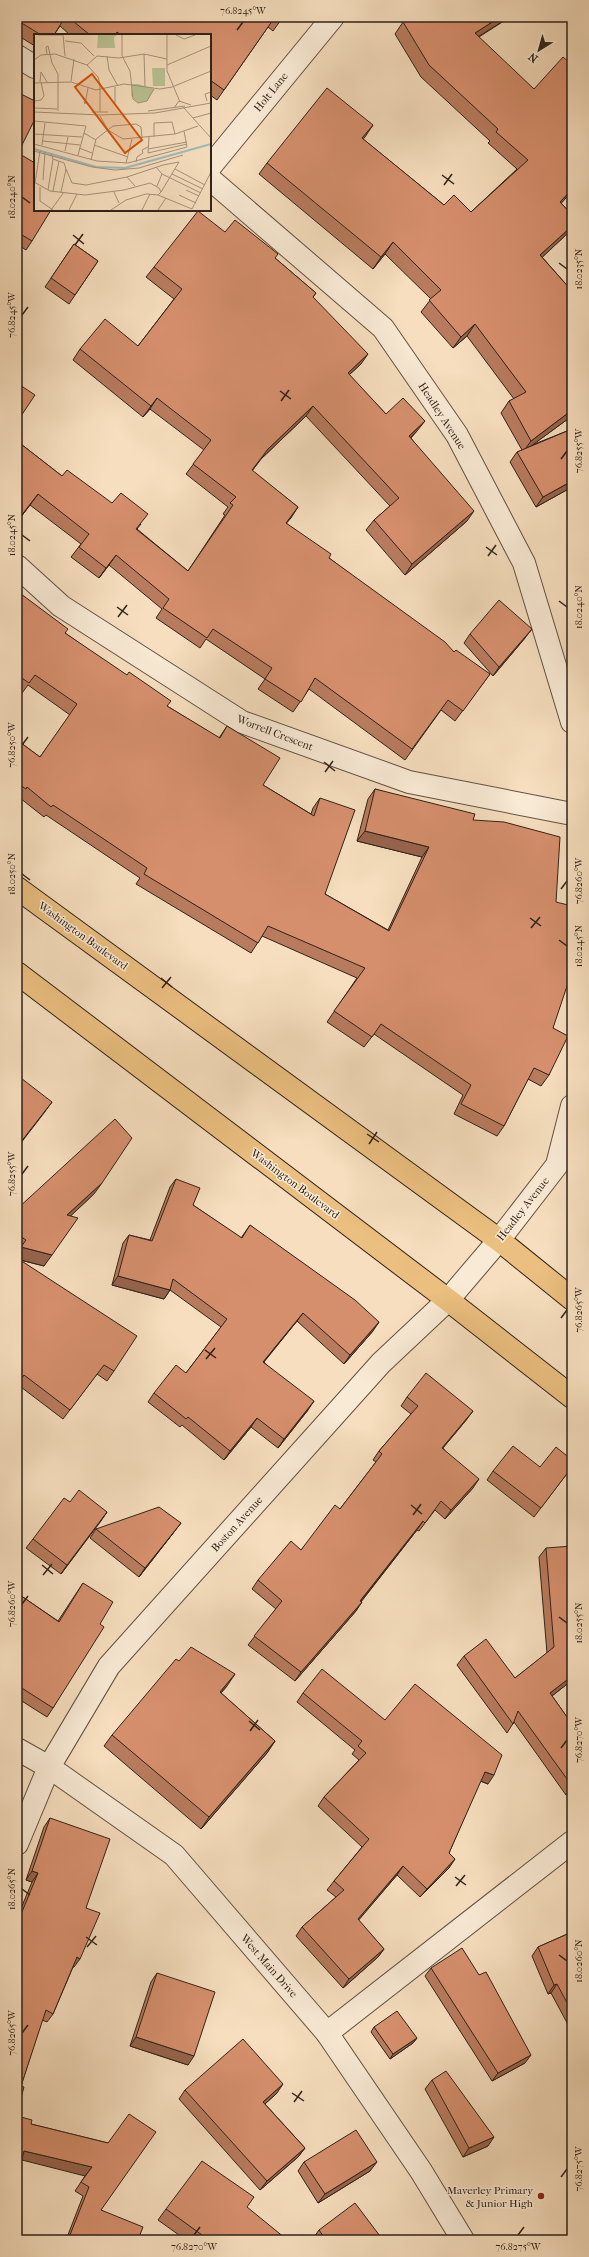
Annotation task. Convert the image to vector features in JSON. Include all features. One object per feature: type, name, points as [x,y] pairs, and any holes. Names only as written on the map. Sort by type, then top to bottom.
[{"type":"highway","name":"Washington Boulevard","points":[[17,888],[499,1240],[572,1299]]},
{"type":"highway","name":"Washington Boulevard","points":[[17,973],[448,1300],[572,1397]]},
{"type":"street","name":"Holt Lane","points":[[211,166],[333,17]]},
{"type":"street","points":[[17,56],[34,66]]},
{"type":"street","name":"Headley Avenue","points":[[211,180],[383,328],[457,435],[524,563],[572,722]]},
{"type":"street","name":"Worrell Crescent","points":[[17,566],[61,606],[242,722],[409,782],[572,814]]},
{"type":"street","name":"Headley Avenue","points":[[448,1300],[499,1240],[558,1165],[572,1106]]},
{"type":"street","name":"Boston Avenue","points":[[17,1844],[49,1767],[109,1666],[381,1363],[448,1300]]},
{"type":"street","name":"West Main Drive","points":[[17,1749],[49,1767],[174,1855],[327,2033],[421,2171],[463,2240]]},
{"type":"street","points":[[327,2033],[572,1842]]},
{"type":"building","points":[[17,17],[65,17],[55,34],[39,34],[17,20]]},
{"type":"building","points":[[68,17],[275,17],[224,90],[211,81],[211,34],[120,34],[117,32],[116,34],[89,34]]},
{"type":"building","points":[[275,17],[283,17],[280,20]]},
{"type":"building","points":[[411,17],[500,17],[475,33],[534,89],[563,57],[572,65],[572,189],[560,202],[572,215],[572,226],[540,255],[572,291],[572,410],[531,441],[509,401],[526,392],[475,324],[461,337],[429,300],[441,290],[393,242],[381,257],[267,163],[327,88],[373,125],[362,138],[444,205],[454,195],[471,212],[528,160],[496,132],[498,129],[429,65],[403,22]]},
{"type":"building","points":[[17,92],[34,100],[34,121],[18,153],[34,162],[34,211],[50,211],[32,241],[17,232]]},
{"type":"building","points":[[198,211],[225,232],[235,220],[278,254],[275,258],[316,293],[313,297],[368,354],[348,373],[386,414],[403,398],[425,421],[409,436],[474,511],[412,564],[374,520],[399,498],[313,406],[268,449],[252,470],[298,507],[286,523],[331,554],[329,558],[445,642],[454,652],[456,650],[490,674],[463,711],[448,700],[412,749],[315,678],[301,702],[265,679],[272,668],[213,629],[207,638],[163,608],[169,599],[116,555],[106,568],[79,547],[89,534],[38,494],[21,516],[17,513],[17,441],[62,476],[67,470],[112,503],[121,493],[148,514],[136,529],[188,571],[233,505],[230,503],[236,497],[193,464],[211,440],[157,398],[151,406],[80,349],[105,319],[138,346],[182,289],[154,267]]},
{"type":"building","points":[[74,244],[98,261],[75,295],[51,278]]},
{"type":"building","points":[[17,383],[35,395],[17,422]]},
{"type":"building","points":[[572,429],[572,481],[543,497],[517,452]]},
{"type":"building","points":[[17,591],[68,629],[65,633],[127,675],[129,672],[171,701],[167,706],[220,738],[227,726],[280,758],[263,785],[314,816],[320,798],[355,810],[325,894],[389,931],[429,847],[365,831],[375,789],[475,814],[473,820],[504,822],[560,837],[556,902],[572,906],[572,971],[553,1028],[568,1036],[549,1075],[534,1068],[504,1126],[461,1104],[471,1085],[381,1024],[372,1037],[334,1011],[365,968],[268,926],[258,943],[144,874],[147,868],[53,805],[51,807],[27,787],[26,789],[17,783],[17,740],[40,757],[77,704],[35,675],[29,683],[19,676],[17,680]]},
{"type":"building","points":[[499,600],[532,629],[499,667],[470,634]]},
{"type":"building","points":[[17,1075],[52,1102],[17,1147]]},
{"type":"building","points":[[115,1119],[132,1138],[102,1183],[67,1215],[78,1218],[52,1255],[21,1247],[26,1240],[17,1234],[17,1209]]},
{"type":"building","points":[[176,1179],[200,1188],[193,1205],[242,1238],[250,1225],[355,1300],[379,1322],[350,1355],[303,1313],[263,1362],[314,1401],[284,1439],[257,1418],[230,1451],[188,1417],[186,1419],[154,1393],[176,1365],[186,1373],[227,1319],[173,1279],[170,1290],[118,1276],[129,1235],[152,1241]]},
{"type":"building","points":[[17,1258],[137,1336],[114,1371],[104,1365],[70,1410],[24,1375],[17,1385]]},
{"type":"building","points":[[426,1373],[473,1411],[442,1448],[479,1479],[451,1510],[441,1501],[425,1523],[423,1521],[360,1601],[362,1602],[301,1672],[254,1636],[282,1601],[258,1580],[291,1541],[301,1550],[335,1505],[340,1509],[382,1454],[379,1451],[418,1406],[407,1397]]},
{"type":"building","points":[[513,1446],[540,1467],[556,1447],[572,1460],[572,1467],[541,1508],[493,1471]]},
{"type":"building","points":[[79,1490],[107,1512],[67,1565],[33,1539],[64,1498],[70,1502]]},
{"type":"building","points":[[159,1507],[181,1523],[145,1568],[96,1529]]},
{"type":"building","points":[[572,1546],[572,1676],[550,1693],[572,1724],[572,1786],[518,1711],[513,1724],[464,1656],[486,1639],[515,1678],[554,1647],[546,1548]]},
{"type":"building","points":[[83,1583],[113,1602],[100,1624],[104,1627],[53,1708],[17,1685],[17,1593],[59,1622]]},
{"type":"building","points":[[191,1647],[235,1674],[220,1692],[275,1741],[209,1817],[112,1735],[176,1659],[179,1661]]},
{"type":"building","points":[[322,1669],[385,1720],[415,1684],[502,1755],[494,1775],[485,1772],[449,1853],[455,1859],[427,1889],[403,1866],[358,1919],[384,1949],[349,1979],[302,1927],[344,1890],[334,1881],[369,1839],[324,1797],[366,1753],[358,1746],[362,1741],[303,1693]]},
{"type":"building","points":[[50,1818],[110,1839],[86,1908],[100,1913],[80,1959],[77,1957],[53,2014],[46,2010],[21,2086],[24,2087],[17,2112],[17,1924],[38,1873],[32,1871]]},
{"type":"building","points":[[572,1932],[572,2012],[557,1984],[554,1985],[538,1947]]},
{"type":"building","points":[[462,1948],[479,1975],[486,1972],[531,2055],[498,2073],[431,1968]]},
{"type":"building","points":[[157,1973],[215,1992],[194,2056],[136,2037]]},
{"type":"building","points":[[397,2011],[417,2038],[393,2054],[374,2027]]},
{"type":"building","points":[[243,2039],[283,2084],[263,2102],[305,2148],[267,2181],[185,2090]]},
{"type":"building","points":[[446,2071],[494,2137],[469,2148],[432,2080]]},
{"type":"building","points":[[129,2114],[156,2132],[101,2210],[143,2227],[138,2240],[68,2240],[89,2187],[81,2182],[92,2167],[24,2151],[19,2172],[17,2171],[17,2116],[32,2120],[31,2124],[108,2143]]},
{"type":"building","points":[[356,2130],[377,2162],[325,2194],[304,2162]]},
{"type":"building","points":[[202,2161],[254,2197],[247,2207],[285,2238],[284,2240],[209,2240],[166,2209]]},
{"type":"building","points":[[355,2203],[383,2240],[326,2240],[319,2230]]},
{"type":"place","name":"Maverley Primary & Junior High","points":[[541,2196]]}]
